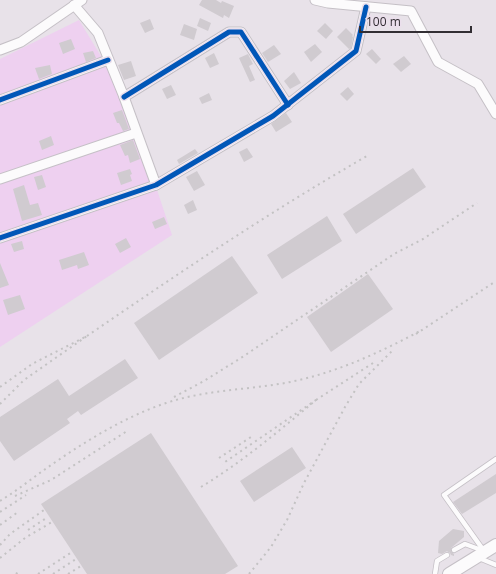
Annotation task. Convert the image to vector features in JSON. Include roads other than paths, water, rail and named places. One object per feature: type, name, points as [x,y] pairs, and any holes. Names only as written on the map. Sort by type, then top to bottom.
[{"type":"main road","points":[[449,574],[496,546]]},
{"type":"street","points":[[315,0],[328,3],[411,11],[438,62],[478,84],[496,114]]},
{"type":"street","points":[[0,50],[21,42],[78,3],[98,33],[124,97],[156,185]]},
{"type":"street","points":[[0,238],[156,185],[273,116],[356,51],[366,7]]},
{"type":"street","points":[[124,97],[229,32],[241,32],[288,105]]},
{"type":"street","points":[[0,100],[108,60]]},
{"type":"street","points":[[0,179],[136,133]]},
{"type":"lane","points":[[482,554],[444,495],[496,459]]},
{"type":"lane","points":[[454,550],[465,544],[482,554],[496,565]]},
{"type":"lane","points":[[435,574],[436,561],[447,555]]},
{"type":"railway","points":[[87,336],[260,221],[367,156]]},
{"type":"railway","points":[[174,397],[204,381],[244,356],[394,254],[423,239],[477,203]]},
{"type":"railway","points":[[416,334],[496,281]]},
{"type":"railway","points":[[0,501],[52,464],[99,434],[149,409],[195,395],[285,383],[303,379],[337,369],[388,348],[420,331]]},
{"type":"railway","points":[[0,387],[32,364],[87,336],[24,380],[0,404]]},
{"type":"railway","points":[[249,574],[271,547],[287,520],[304,483],[359,384],[393,350]]},
{"type":"railway","points":[[316,400],[373,363]]},
{"type":"railway","points":[[201,487],[246,457],[316,400],[222,464]]},
{"type":"railway","points":[[15,496],[51,480],[127,431]]},
{"type":"railway","points":[[219,458],[251,437]]},
{"type":"railway","points":[[0,512],[26,495]]},
{"type":"railway","points":[[0,545],[10,534],[44,510]]},
{"type":"railway","points":[[0,525],[18,512]]},
{"type":"railway","points":[[28,530],[48,517]]},
{"type":"railway","points":[[0,558],[25,538],[52,522]]},
{"type":"railway","points":[[38,574],[72,552]]},
{"type":"railway","points":[[53,574],[76,559]]},
{"type":"railway","points":[[68,574],[81,566]]},
{"type":"railway","points":[[16,574],[19,571]]}]
